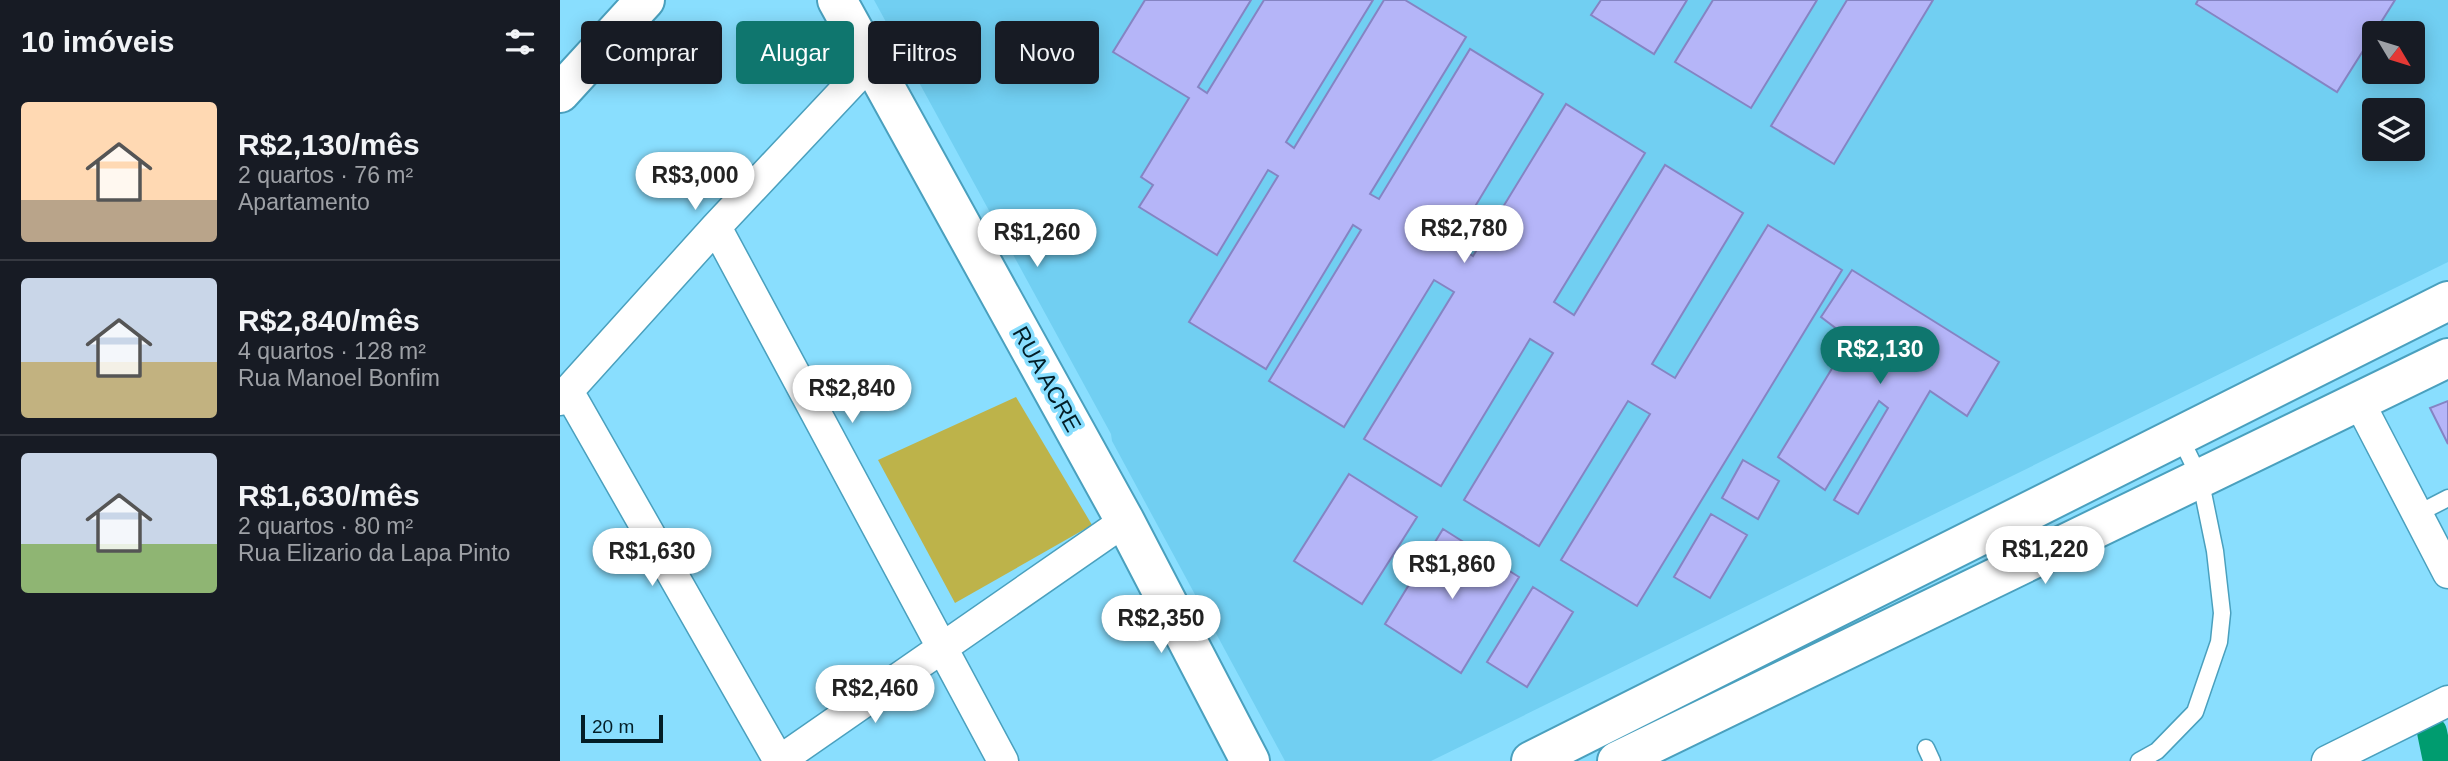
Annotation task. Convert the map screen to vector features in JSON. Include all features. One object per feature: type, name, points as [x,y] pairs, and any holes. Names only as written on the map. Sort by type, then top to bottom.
[{"type":"main road","points":[[560,93],[645,0]]},
{"type":"main road","name":"RUA ACRE","points":[[837,0],[868,54]]},
{"type":"main road","name":"RUA ACRE","points":[[885,84],[1125,521],[1250,761]]},
{"type":"main road","points":[[1531,761],[2448,302]]},
{"type":"main road","points":[[1617,761],[2448,358]]},
{"type":"street","points":[[868,65],[716,227],[564,395],[779,761],[1125,521]]},
{"type":"street","points":[[716,227],[1003,761]]},
{"type":"street","points":[[2358,402],[2448,573]]},
{"type":"street","points":[[2327,761],[2448,701]]},
{"type":"lane","points":[[2139,761],[2157,751],[2195,712],[2219,642],[2222,613],[2215,551],[2200,478],[2180,437]]},
{"type":"lane","points":[[2417,514],[2448,498]]},
{"type":"shaded area","points":[[874,0],[2448,0],[2448,262],[1431,761],[1285,761],[1112,441],[1111,434],[920,84],[981,84],[981,21],[885,21]]},
{"type":"shaded area","points":[[1016,397],[1092,525],[955,603],[878,460]]},
{"type":"building","points":[[1145,0],[1251,0],[1198,87],[1207,93],[1264,0],[1373,0],[1286,142],[1294,148],[1384,0],[1405,0],[1466,37],[1370,194],[1379,199],[1470,49],[1543,94],[1453,243],[1473,256],[1566,104],[1645,153],[1554,302],[1574,315],[1665,165],[1743,213],[1652,364],[1675,378],[1768,225],[1842,270],[1637,606],[1561,560],[1650,414],[1628,401],[1539,546],[1464,500],[1553,353],[1530,339],[1441,486],[1364,439],[1454,292],[1434,280],[1344,427],[1269,381],[1361,230],[1353,225],[1266,369],[1189,322],[1278,176],[1268,170],[1217,255],[1139,207],[1153,185],[1141,177],[1189,98],[1113,52]]},
{"type":"building","points":[[1601,0],[1687,0],[1654,54],[1591,15]]},
{"type":"building","points":[[1713,0],[1817,0],[1751,108],[1675,62]]},
{"type":"building","points":[[1847,0],[1933,0],[1834,164],[1771,126]]},
{"type":"building","points":[[2198,0],[2395,0],[2382,21],[2362,21],[2362,52],[2337,92],[2196,4]]},
{"type":"building","points":[[1852,270],[1999,362],[1967,416],[1930,391],[1858,514],[1834,500],[1888,408],[1879,401],[1825,490],[1778,457],[1850,339],[1821,317]]},
{"type":"building","points":[[2448,401],[2448,444],[2430,408]]},
{"type":"building","points":[[1743,460],[1779,481],[1758,519],[1722,498]]},
{"type":"building","points":[[1349,474],[1417,517],[1362,604],[1294,561]]},
{"type":"building","points":[[1711,514],[1747,535],[1710,598],[1674,577]]},
{"type":"building","points":[[1443,529],[1519,577],[1461,673],[1385,624]]},
{"type":"building","points":[[1533,587],[1573,612],[1527,687],[1487,662]]},
{"type":"waterway","points":[[2432,732],[2438,761]]}]
